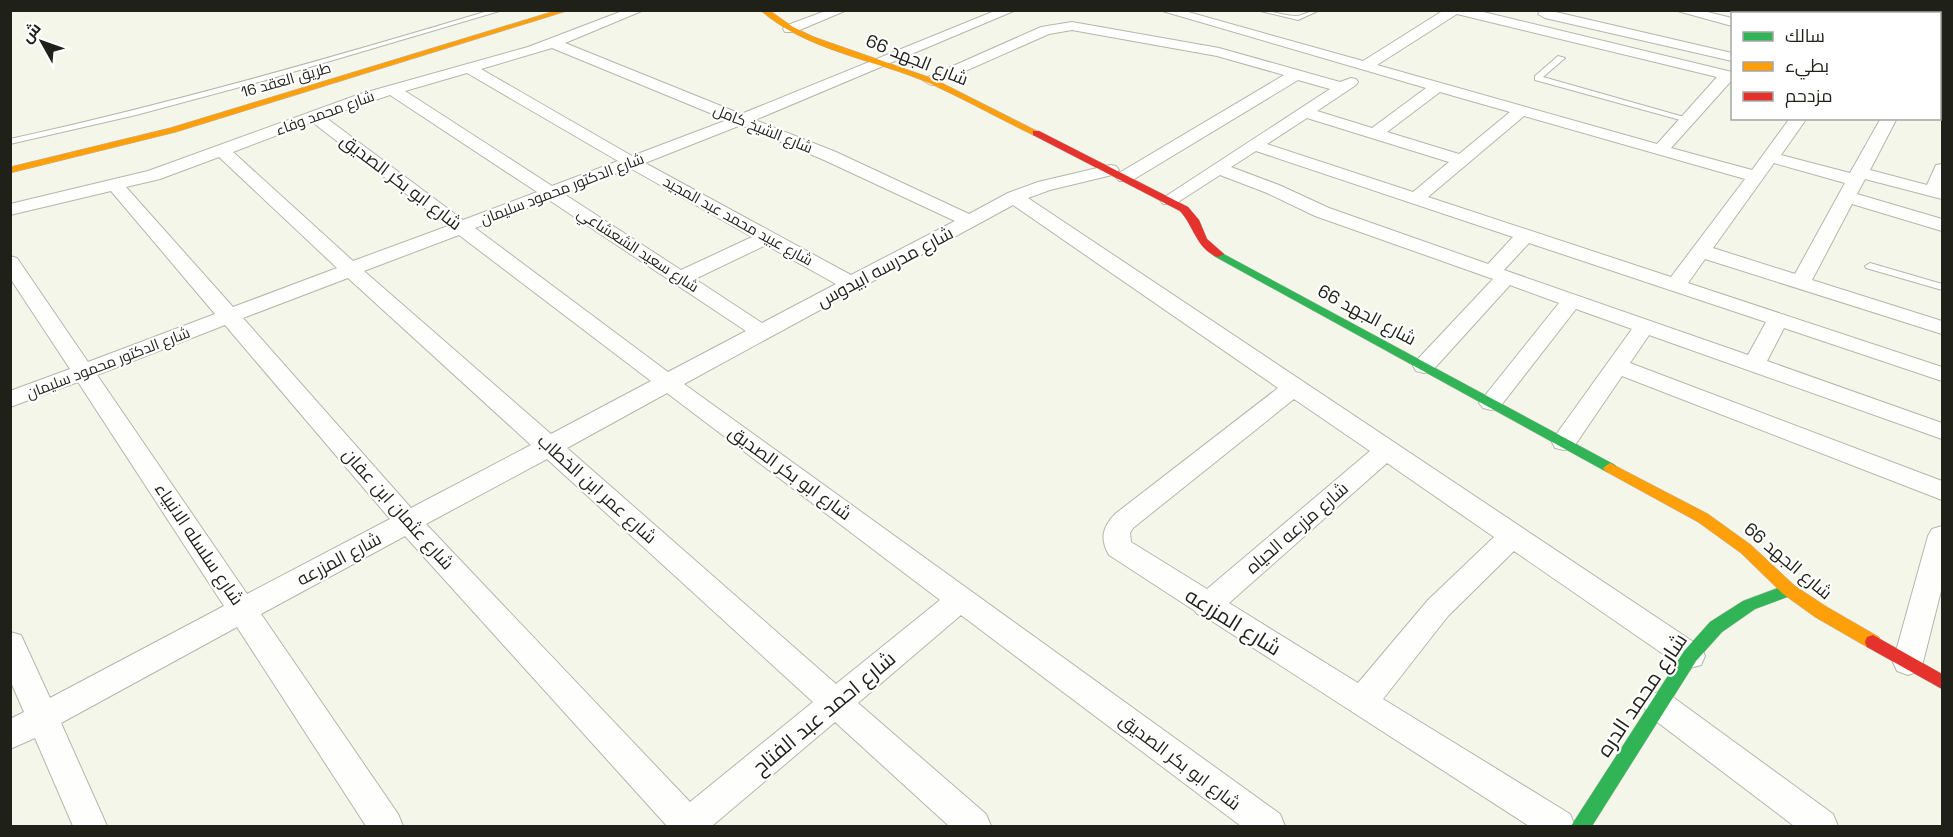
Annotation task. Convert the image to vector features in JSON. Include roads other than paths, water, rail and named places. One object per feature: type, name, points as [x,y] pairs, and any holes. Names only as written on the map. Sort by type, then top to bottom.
[{"type":"street","name":"طريق العقد 16","points":[[10,160],[244,99],[539,10]]},
{"type":"street","name":"طريق العقد 16","points":[[10,170],[173,130],[567,10]]},
{"type":"street","name":"شارع محمد وفاء","points":[[10,210],[172,169],[392,89],[553,43],[638,10]]},
{"type":"street","name":"شارع الجهد 66","points":[[763,10],[790,29],[931,81],[1169,200],[1184,209],[1194,220],[1202,240],[1221,256],[1703,518],[1726,532],[1789,590],[1821,612],[1942,682]]},
{"type":"street","points":[[790,29],[841,10]]},
{"type":"street","name":"شارع الدكتور محمود سليمان","points":[[10,400],[741,120],[1010,10]]},
{"type":"street","points":[[1169,200],[1343,88],[1368,68],[1456,10],[1730,75]]},
{"type":"street","points":[[1528,10],[1731,57]]},
{"type":"street","points":[[1561,10],[1731,49]]},
{"type":"street","points":[[1680,10],[1700,12],[1731,22]]},
{"type":"street","points":[[1071,11],[1072,26]]},
{"type":"street","points":[[1171,11],[1756,177]]},
{"type":"street","points":[[1152,39],[1194,19]]},
{"type":"street","points":[[931,81],[1046,30],[1072,26],[1219,52],[1343,88]]},
{"type":"street","name":"شارع الشيخ كامل","points":[[553,43],[830,156],[970,221]]},
{"type":"street","name":"شارع عبيد محمد عبد المجيد","points":[[469,68],[631,162],[852,284]]},
{"type":"street","name":"شارع مدرسه ابيدوس","points":[[668,383],[1014,198],[1065,180],[1117,173],[1297,74]]},
{"type":"street","points":[[1660,150],[1730,75]]},
{"type":"street","points":[[1374,134],[1437,87]]},
{"type":"street","name":"شارع سعيد الشعشاعي","points":[[392,89],[762,332]]},
{"type":"street","points":[[1416,198],[1521,111]]},
{"type":"street","points":[[1305,112],[1461,160]]},
{"type":"street","name":"شارع ابو بكر الصديق","points":[[314,116],[668,383],[1268,826]]},
{"type":"street","points":[[1676,285],[1798,120]]},
{"type":"street","points":[[1800,283],[1887,120]]},
{"type":"street","points":[[1255,145],[1942,374]]},
{"type":"street","name":"شارع عمر ابن الخطاب","points":[[222,151],[351,270],[974,826]]},
{"type":"street","points":[[1770,157],[1938,193],[1942,170]]},
{"type":"street","points":[[1218,168],[1273,189],[1322,212],[1942,431]]},
{"type":"street","name":"شارع عثمان ابن عفان","points":[[115,185],[408,522],[688,826]]},
{"type":"street","points":[[1846,197],[1942,225]]},
{"type":"street","points":[[1014,198],[1690,656]]},
{"type":"street","points":[[1424,366],[1498,275],[1526,235]]},
{"type":"street","points":[[681,278],[767,237]]},
{"type":"street","points":[[1701,251],[1942,327]]},
{"type":"street","name":"شارع سلسله الانبياء","points":[[10,262],[386,826]]},
{"type":"street","points":[[1491,403],[1572,301]]},
{"type":"street","points":[[1754,365],[1778,319]]},
{"type":"street","points":[[1564,442],[1645,326]]},
{"type":"street","points":[[1617,366],[1942,491]]},
{"type":"street","name":"شارع المزرعه","points":[[10,735],[668,383]]},
{"type":"street","name":"شارع المزرعه","points":[[1294,387],[1117,529],[1115,538],[1119,548],[1207,606],[1558,826]]},
{"type":"street","name":"شارع مزرعه الحياه","points":[[1207,606],[1387,450]]},
{"type":"street","points":[[1360,702],[1438,608],[1513,535]]},
{"type":"street","points":[[1908,662],[1942,536]]},
{"type":"street","name":"شارع محمد الدره","points":[[1581,826],[1690,656],[1716,627],[1749,605],[1789,590]]},
{"type":"street","name":"شارع احمد عبد الفتاح","points":[[688,826],[961,599]]},
{"type":"street","points":[[10,644],[90,826]]},
{"type":"street","points":[[1659,705],[1821,826]]},
{"type":"lane","points":[[10,142],[116,118],[374,48],[500,10]]},
{"type":"lane","points":[[1259,10],[1298,18],[1317,10]]},
{"type":"lane","points":[[1561,58],[1538,78],[1687,119]]},
{"type":"lane","points":[[1870,266],[1942,287]]}]
